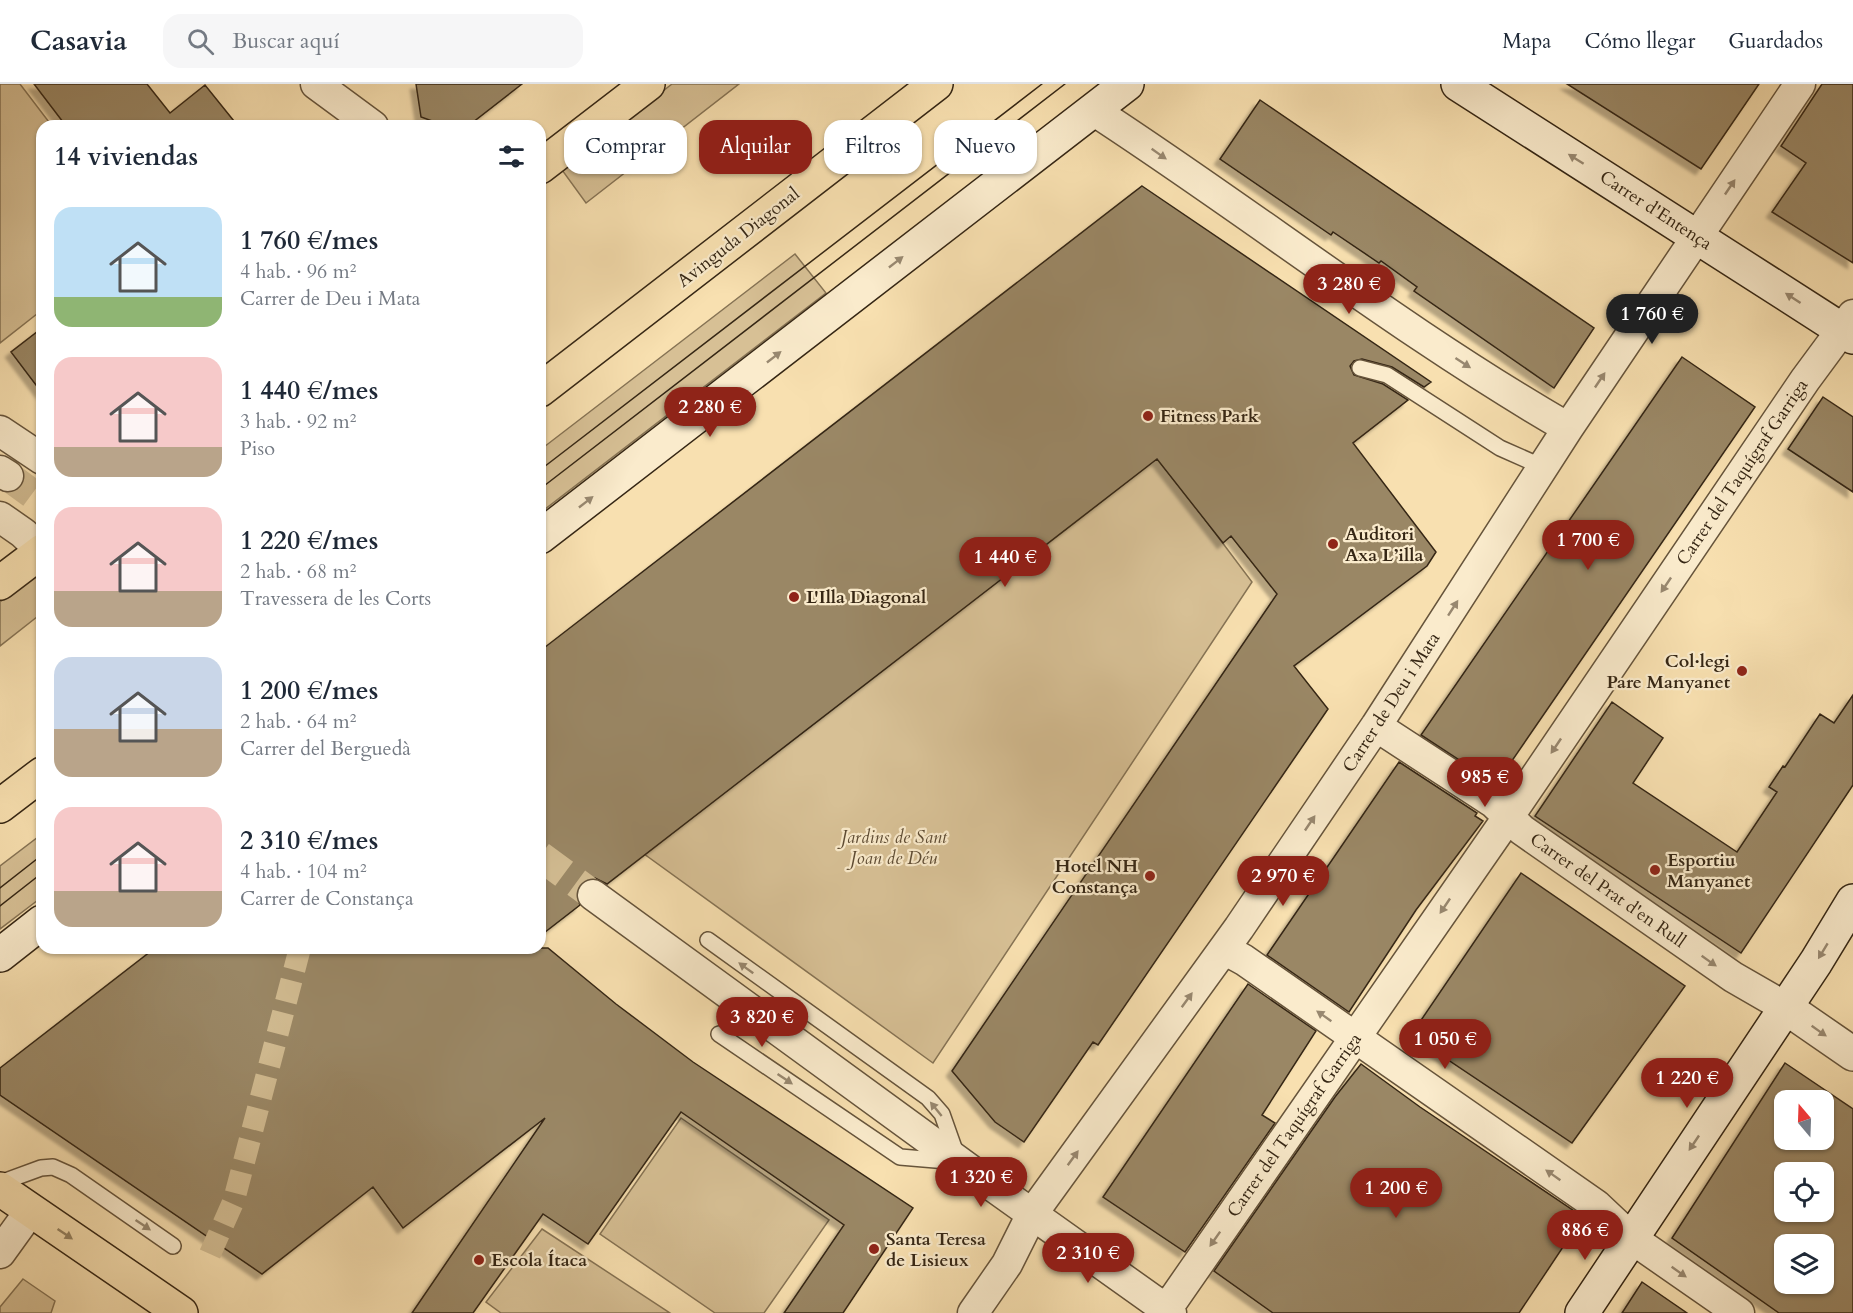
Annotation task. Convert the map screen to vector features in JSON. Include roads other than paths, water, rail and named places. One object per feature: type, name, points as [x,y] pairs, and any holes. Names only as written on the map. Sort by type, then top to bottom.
[{"type":"main road","points":[[546,162],[648,84]]},
{"type":"main road","name":"Avinguda Diagonal","points":[[546,385],[936,84]]},
{"type":"main road","points":[[546,532],[1127,84]]},
{"type":"main road","name":"Carrer d'Entença","points":[[1458,84],[1696,235],[1849,327]]},
{"type":"main road","points":[[0,583],[36,556]]},
{"type":"main road","points":[[0,806],[36,779]]},
{"type":"main road","points":[[1582,1313],[1816,962],[1853,901]]},
{"type":"main road","points":[[0,955],[36,927]]},
{"type":"main road","points":[[1785,1007],[1853,1054]]},
{"type":"main road","points":[[0,1189],[181,1313]]},
{"type":"street","points":[[316,84],[365,120]]},
{"type":"street","name":"Carrer de Deu i Mata","points":[[974,1313],[1007,1264],[1032,1214],[1224,949],[1377,726],[1568,428],[1800,84]]},
{"type":"street","points":[[1093,110],[1159,153],[1414,331],[1568,428]]},
{"type":"street","name":"Carrer del Taquígraf Garriga","points":[[1167,1312],[1509,816],[1805,380],[1849,327]]},
{"type":"street","points":[[0,431],[36,455]]},
{"type":"street","points":[[0,517],[23,532],[36,545]]},
{"type":"street","name":"Carrer del Prat d'en Rull","points":[[1377,726],[1494,803],[1522,830],[1733,977],[1785,1007]]},
{"type":"street","points":[[593,895],[1167,1312]]},
{"type":"street","points":[[1224,949],[1244,960],[1596,1205],[1631,1238],[1739,1313]]},
{"type":"street","points":[[0,1253],[31,1210]]},
{"type":"lane","points":[[1360,368],[1387,375],[1500,448],[1543,467]]},
{"type":"lane","points":[[708,940],[928,1098],[942,1114],[959,1162],[900,1157],[719,1034]]},
{"type":"lane","points":[[0,1183],[30,1170],[52,1167],[71,1175],[173,1246]]},
{"type":"tunnel","points":[[8,476],[36,497]]},
{"type":"tunnel","points":[[546,860],[593,895]]},
{"type":"tunnel","points":[[210,1254],[234,1200],[298,954]]},
{"type":"tram line","points":[[546,465],[1042,84]]},
{"type":"tram line","points":[[546,484],[1065,84]]},
{"type":"tram line","points":[[0,888],[36,860]]},
{"type":"tram line","points":[[0,906],[36,878]]},
{"type":"place","name":"Fitness Park","points":[[1148,416]]},
{"type":"place","name":"Auditori Axa L’illa","points":[[1333,544]]},
{"type":"place","name":"L'Illa Diagonal","points":[[794,597]]},
{"type":"place","name":"Col·legi Pare Manyanet","points":[[1742,671]]},
{"type":"place","name":"Esportiu Manyanet","points":[[1655,870]]},
{"type":"place","name":"Hotel NH Constança","points":[[1150,876]]},
{"type":"place","name":"Santa Teresa de Lisieux","points":[[874,1249]]},
{"type":"place","name":"Escola Ítaca","points":[[479,1260]]},
{"type":"park label","name":"Jardins de Sant Joan de Déu","points":[[894,847]]}]
